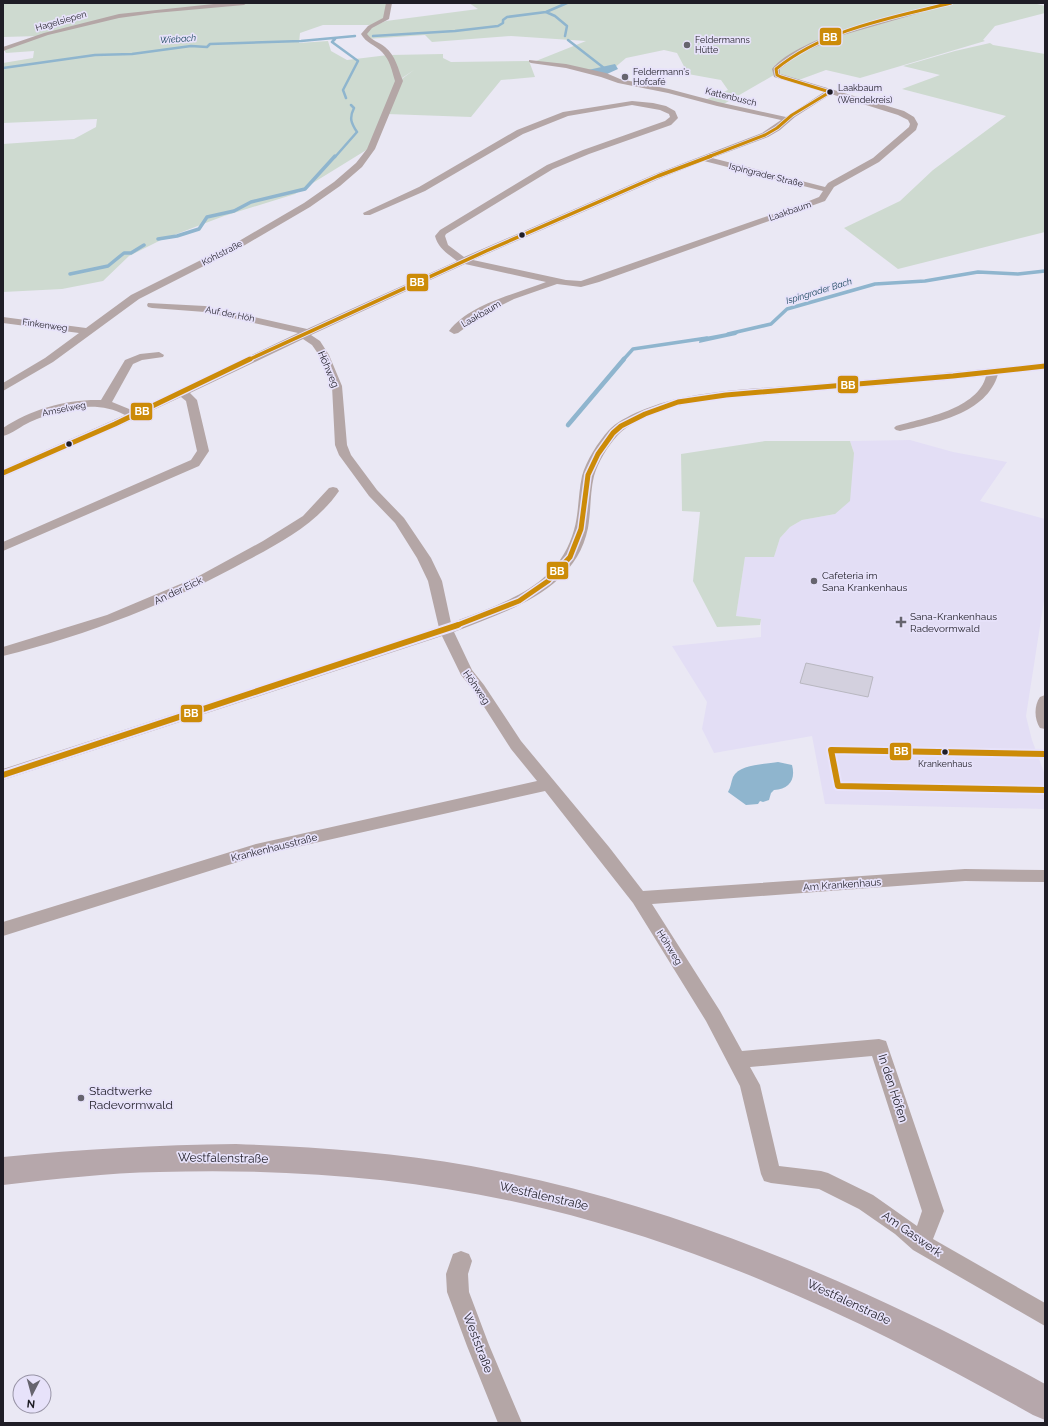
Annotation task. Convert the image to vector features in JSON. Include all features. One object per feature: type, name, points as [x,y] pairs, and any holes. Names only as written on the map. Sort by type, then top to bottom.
[{"type":"main road","name":"Westfalenstraße","points":[[3,1171],[88,1162],[165,1158],[224,1157],[309,1160],[384,1167],[474,1180],[568,1200],[679,1233],[745,1257],[816,1286],[932,1342],[1045,1403]]},
{"type":"street","name":"Hagelsiepen","points":[[3,49],[52,32],[119,16],[155,11],[244,3]]},
{"type":"street","name":"Kohlstraße","points":[[3,388],[49,360],[135,297],[242,243],[307,205],[337,184],[359,165],[371,148],[399,81],[389,54],[383,48],[370,42],[365,36],[366,30],[386,19],[389,3]]},
{"type":"street","points":[[830,92],[781,77],[777,75],[776,69],[788,58],[832,36],[951,3]]},
{"type":"street","name":"Kattenbusch","points":[[531,61],[566,66],[603,75],[618,81],[669,91],[717,104],[786,119]]},
{"type":"street","name":"Ispingrader Straße","points":[[3,473],[134,415],[305,333],[605,198],[765,135],[777,128],[786,119],[830,92]]},
{"type":"street","name":"Laakbaum","points":[[463,261],[554,281],[581,284],[596,280],[822,199],[826,194],[826,190],[839,180],[859,170],[888,151],[913,128],[914,124],[901,113],[830,92]]},
{"type":"street","points":[[367,213],[422,189],[520,132],[566,114],[632,103],[658,106],[672,113],[674,118],[668,123],[586,152],[550,167],[443,232],[440,236],[441,241],[463,261]]},
{"type":"street","name":"Ispingrader Straße","points":[[705,159],[826,190]]},
{"type":"street","name":"Laakbaum","points":[[454,331],[464,322],[488,307],[510,297],[541,288],[554,281]]},
{"type":"street","name":"Auf der Höh","points":[[152,305],[206,309],[305,333]]},
{"type":"street","name":"Finkenweg","points":[[3,320],[87,331]]},
{"type":"street","name":"Höhweg","points":[[305,333],[316,343],[324,355],[337,386],[341,445],[345,455],[373,493],[400,521],[424,558],[435,582],[446,630],[466,672],[479,688],[516,744],[640,898],[713,1016],[736,1060]]},
{"type":"street","points":[[105,404],[129,362],[140,357],[159,355]]},
{"type":"street","points":[[3,775],[446,630],[519,601],[534,592],[559,570],[570,556],[578,536],[588,475],[598,454],[613,433],[621,426],[646,414],[678,402],[726,395],[993,372],[1045,366]]},
{"type":"street","points":[[900,428],[948,415],[969,404],[989,385],[993,372]]},
{"type":"street","points":[[3,547],[195,463],[203,451],[191,400],[183,392]]},
{"type":"street","name":"Amselweg","points":[[3,433],[25,419],[65,407],[105,404],[121,408],[134,415]]},
{"type":"street","name":"An der Eick","points":[[3,652],[112,618],[202,580],[268,544],[307,520],[333,491]]},
{"type":"street","points":[[1045,700],[1043,717],[1045,724]]},
{"type":"street","name":"Krankenhausstraße","points":[[3,929],[256,850],[549,784]]},
{"type":"street","name":"Am Krankenhaus","points":[[640,898],[965,875],[1045,876]]},
{"type":"street","name":"In den Höfen","points":[[736,1060],[879,1047],[933,1211],[921,1243]]},
{"type":"street","name":"Am Gaswerk","points":[[736,1060],[750,1085],[771,1174],[821,1180],[866,1202],[903,1227],[921,1243],[1045,1315]]},
{"type":"street","name":"Weststraße","points":[[461,1261],[457,1274],[458,1292],[478,1346],[510,1423]]},
{"type":"shaded area","points":[[3,3],[387,3],[386,17],[372,25],[323,25],[300,33],[299,43],[328,41],[331,51],[347,60],[388,55],[398,81],[368,149],[295,194],[224,216],[161,240],[129,256],[103,281],[62,289],[3,292],[3,144],[74,139],[96,127],[97,119],[3,123],[3,63],[33,58],[34,51],[6,53],[4,50],[39,36],[3,37]]},
{"type":"shaded area","points":[[469,3],[949,3],[844,31],[792,54],[775,65],[773,72],[774,75],[722,105],[705,100],[728,90],[721,80],[688,74],[677,53],[664,50],[626,58],[606,75],[536,61],[586,41],[511,36],[432,42],[425,35],[367,39],[365,36],[371,27],[386,21],[478,9]]},
{"type":"shaded area","points":[[952,3],[1033,3],[1045,6],[1045,13],[995,26],[983,40],[985,41],[860,78],[826,70],[796,81],[778,73],[786,63],[810,46],[841,34]]},
{"type":"shaded area","points":[[990,43],[993,45],[1045,54],[1045,232],[898,269],[844,228],[900,201],[933,170],[1006,116],[902,89],[940,75],[903,66],[955,51]]},
{"type":"shaded area","points":[[443,54],[443,58],[451,62],[529,61],[535,77],[501,80],[471,117],[387,114],[399,81],[414,70],[399,80],[390,55]]},
{"type":"shaded area","name":"Sana-Krankenhaus Radevormwald","points":[[910,440],[953,452],[1007,462],[980,501],[1045,519],[1045,594],[1026,716],[1032,740],[1045,775],[1045,809],[825,804],[812,736],[714,753],[702,729],[707,702],[672,646],[761,637],[761,619],[736,616],[745,557],[774,557],[780,538],[790,527],[802,520],[835,514],[854,453],[850,441]]},
{"type":"shaded area","points":[[765,441],[850,441],[854,453],[850,501],[835,514],[802,520],[790,527],[780,538],[774,557],[745,557],[736,616],[761,619],[760,625],[717,627],[693,581],[700,512],[682,511],[681,454]]},
{"type":"water","points":[[615,64],[618,69],[607,74],[588,70]]},
{"type":"water","points":[[739,332],[736,335],[699,343],[700,338]]},
{"type":"water","points":[[778,762],[792,765],[793,775],[787,786],[774,790],[771,793],[769,800],[763,802],[760,801],[758,804],[746,805],[728,792],[733,777],[741,769],[753,765]]},
{"type":"building","points":[[806,663],[873,677],[868,697],[800,683]]},
{"type":"waterway","name":"Wiebach","points":[[546,12],[567,3]]},
{"type":"waterway","name":"Wiebach","points":[[373,36],[455,31],[498,26],[503,23],[503,20],[507,17],[546,12]]},
{"type":"waterway","points":[[546,12],[555,16],[567,26],[565,36]]},
{"type":"waterway","name":"Wiebach","points":[[3,68],[95,55],[132,54],[191,46],[207,47],[210,44],[301,41],[355,36]]},
{"type":"waterway","points":[[335,39],[332,42],[358,61],[343,90],[346,98]]},
{"type":"waterway","points":[[568,40],[604,68]]},
{"type":"waterway","points":[[335,157],[357,132],[351,120],[354,108],[351,105]]},
{"type":"waterway","points":[[158,239],[177,236],[199,229],[207,217],[234,211],[251,202],[305,189],[335,156]]},
{"type":"waterway","points":[[70,274],[108,266],[124,253],[131,253],[144,245]]},
{"type":"waterway","name":"Ispingrader Bach","points":[[728,334],[771,324],[787,309],[875,284],[925,281],[978,272],[1018,274],[1045,271]]},
{"type":"waterway","name":"Ispingrader Bach","points":[[623,360],[633,349],[707,338]]},
{"type":"waterway","name":"Ispingrader Bach","points":[[568,425],[624,359]]},
{"type":"transit line","name":"BB","points":[[830,92],[781,77],[777,75],[776,69],[791,56],[834,35],[858,27],[951,3]]},
{"type":"transit line","name":"BB","points":[[3,473],[115,424],[327,323],[486,251],[658,176],[765,135],[777,128],[792,115],[830,92]]},
{"type":"transit line","name":"BB","points":[[3,775],[446,630],[519,601],[548,581],[570,557],[581,529],[588,475],[598,454],[613,433],[621,426],[645,414],[678,402],[726,395],[953,376],[1045,366]]},
{"type":"transit line","name":"BB","points":[[1045,754],[831,750],[838,786],[1045,790]]},
{"type":"place","name":"Feldermanns Hütte","points":[[687,45]]},
{"type":"place","name":"Feldermann's Hofcafé","points":[[625,77]]},
{"type":"place","name":"Laakbaum (Wendekreis)","points":[[830,92]]},
{"type":"place","name":"Cafeteria im Sana Krankenhaus","points":[[814,581]]},
{"type":"place","name":"Sana-Krankenhaus Radevormwald","points":[[901,622]]},
{"type":"place","name":"Krankenhaus","points":[[945,752]]},
{"type":"place","name":"Stadtwerke Radevormwald","points":[[81,1098]]}]
